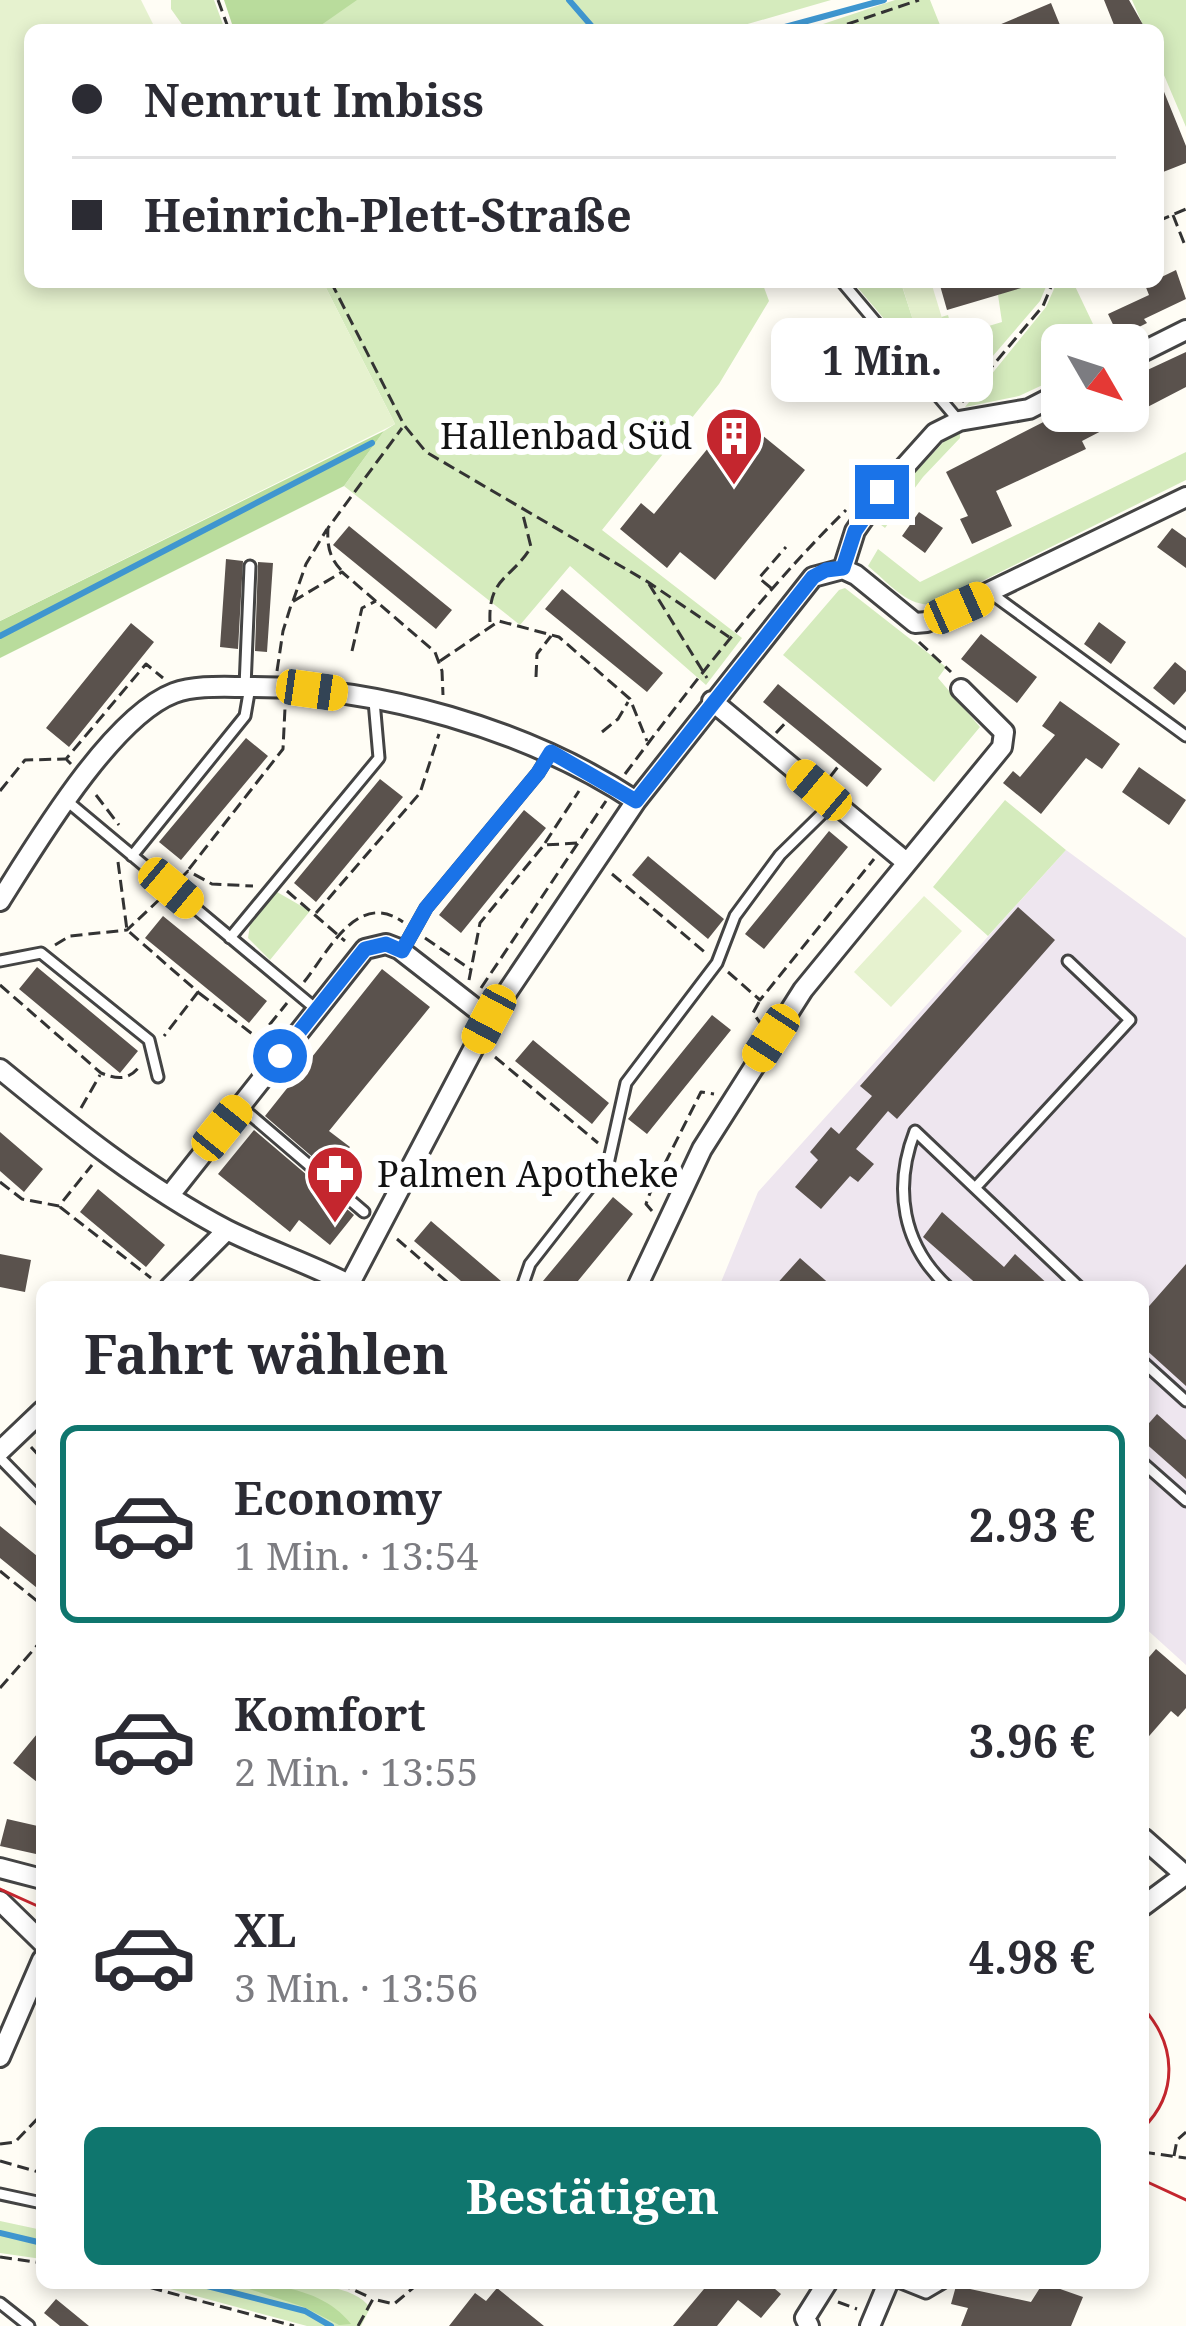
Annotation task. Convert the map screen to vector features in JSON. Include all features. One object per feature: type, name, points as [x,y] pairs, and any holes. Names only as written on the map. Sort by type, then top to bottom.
[{"type":"street","points":[[1149,348],[1186,329]]},
{"type":"street","points":[[843,568],[855,531],[935,433],[959,421],[1041,403]]},
{"type":"street","points":[[353,1281],[489,1019],[636,801],[813,577],[843,568],[915,622],[927,622],[1182,504]]},
{"type":"street","points":[[0,901],[66,801],[114,741],[175,693],[286,686],[454,718],[551,752],[636,801]]},
{"type":"street","points":[[640,1281],[692,1170],[803,990],[1002,747],[1004,732],[962,689]]},
{"type":"street","points":[[715,698],[906,862]]},
{"type":"street","points":[[170,1195],[365,949],[386,944],[402,951],[489,1019]]},
{"type":"street","points":[[0,1070],[103,1151],[170,1195],[226,1229],[339,1281]]},
{"type":"street","points":[[172,1281],[226,1229]]},
{"type":"street","points":[[0,1454],[36,1417]]},
{"type":"street","points":[[1149,1843],[1185,1874],[1149,1901]]},
{"type":"street","points":[[0,1868],[36,1877]]},
{"type":"street","points":[[0,1901],[36,1936]]},
{"type":"street","points":[[0,2057],[36,1974]]},
{"type":"street","points":[[809,2326],[805,2318],[825,2289]]},
{"type":"street","points":[[872,2321],[885,2289]]},
{"type":"lane","points":[[847,288],[959,421]]},
{"type":"lane","points":[[132,856],[245,716],[250,566]]},
{"type":"lane","points":[[991,593],[1186,736]]},
{"type":"lane","points":[[230,938],[379,758],[374,701]]},
{"type":"lane","points":[[402,951],[426,908],[551,752]]},
{"type":"lane","points":[[66,801],[316,1009]]},
{"type":"lane","points":[[524,1281],[530,1264],[608,1164],[626,1083],[717,963],[735,916],[780,855],[834,802]]},
{"type":"lane","points":[[0,961],[41,952],[149,1040],[158,1077]]},
{"type":"lane","points":[[975,1188],[1130,1020],[1068,961]]},
{"type":"lane","points":[[240,1106],[364,1212]]},
{"type":"lane","points":[[942,1281],[929,1269],[904,1218],[903,1161],[915,1131],[1073,1281]]},
{"type":"lane","points":[[1149,1367],[1186,1400]]},
{"type":"lane","points":[[0,1454],[36,1494]]},
{"type":"lane","points":[[1149,1468],[1186,1501]]},
{"type":"lane","points":[[0,2194],[36,2202]]},
{"type":"lane","points":[[0,2303],[29,2326]]},
{"type":"path","points":[[848,24],[919,0]]},
{"type":"path","points":[[1164,219],[1186,209]]},
{"type":"path","points":[[1173,215],[1186,248]]},
{"type":"path","points":[[334,288],[404,425],[426,452],[648,582],[730,638]]},
{"type":"path","points":[[959,421],[962,403],[1042,306],[1050,288]]},
{"type":"path","points":[[292,602],[306,564],[328,527],[404,425]]},
{"type":"path","points":[[490,623],[493,590],[520,565],[531,547],[522,511]]},
{"type":"path","points":[[328,527],[332,560],[342,572]]},
{"type":"path","points":[[773,589],[759,578],[786,547]]},
{"type":"path","points":[[648,582],[715,698]]},
{"type":"path","points":[[352,650],[362,608],[377,600]]},
{"type":"path","points":[[439,662],[490,623],[499,621],[552,635],[630,699],[648,743]]},
{"type":"path","points":[[915,622],[916,639],[947,665],[962,689]]},
{"type":"path","points":[[536,677],[537,654],[552,635]]},
{"type":"path","points":[[188,871],[283,749],[286,686]]},
{"type":"path","points":[[602,732],[630,699]]},
{"type":"path","points":[[0,791],[25,760],[66,758]]},
{"type":"path","points":[[468,988],[480,923],[544,845],[589,774]]},
{"type":"path","points":[[11,777],[19,783]]},
{"type":"path","points":[[544,845],[580,843]]},
{"type":"path","points":[[118,844],[127,930],[280,1056]]},
{"type":"path","points":[[771,1038],[753,1013],[760,1000],[886,845]]},
{"type":"path","points":[[612,874],[760,1000]]},
{"type":"path","points":[[41,952],[70,936],[127,930],[181,879]]},
{"type":"path","points":[[645,902],[653,892]]},
{"type":"path","points":[[680,931],[688,922]]},
{"type":"path","points":[[0,985],[101,1073],[117,1080],[133,1075],[198,992]]},
{"type":"path","points":[[495,1057],[596,1139],[608,1164],[650,1193],[701,1092],[736,1096]]},
{"type":"path","points":[[70,1126],[101,1073]]},
{"type":"path","points":[[529,1084],[535,1077]]},
{"type":"path","points":[[564,1113],[570,1106]]},
{"type":"path","points":[[59,1206],[103,1151]]},
{"type":"path","points":[[0,1182],[22,1199],[59,1206],[158,1281]]},
{"type":"path","points":[[395,1238],[446,1281]]},
{"type":"path","points":[[429,1267],[436,1259]]},
{"type":"path","points":[[0,1571],[36,1600]]},
{"type":"path","points":[[0,1688],[36,1647]]},
{"type":"path","points":[[0,2144],[15,2142],[36,2120]]},
{"type":"path","points":[[1174,2157],[1177,2140],[1186,2132]]},
{"type":"path","points":[[1149,2153],[1186,2158]]},
{"type":"path","points":[[0,2161],[36,2172]]},
{"type":"path","points":[[0,2257],[36,2262]]},
{"type":"path","points":[[156,2289],[294,2326]]},
{"type":"path","points":[[352,2289],[394,2304],[412,2289]]},
{"type":"path","points":[[825,2289],[872,2321]]},
{"type":"path","points":[[358,2326],[373,2299]]},
{"type":"shaded area","points":[[1066,850],[1186,938],[1186,1665],[1149,1631],[1149,1281],[721,1281],[758,1192]]},
{"type":"green space","points":[[0,0],[141,0],[153,24],[24,24],[24,288],[326,288],[395,424],[0,621]]},
{"type":"green space","points":[[171,0],[214,0],[223,24],[182,24],[171,9]]},
{"type":"green space","points":[[224,0],[357,0],[323,24],[232,24]]},
{"type":"green space","points":[[232,0],[831,0],[748,24],[240,24]]},
{"type":"green space","points":[[895,0],[930,0],[940,24],[823,24]]},
{"type":"green space","points":[[1132,0],[1186,0],[1186,127],[1164,75],[1164,24],[1142,24]]},
{"type":"green space","points":[[326,288],[764,288],[769,301],[719,384],[602,530],[742,638],[706,685],[570,566],[520,625],[344,486],[384,431],[395,424]]},
{"type":"green space","points":[[858,288],[903,288],[913,320],[891,327]]},
{"type":"green space","points":[[903,288],[933,288],[945,328],[918,337]]},
{"type":"green space","points":[[1015,288],[1045,288],[1040,301],[980,371],[982,328],[1002,322],[998,295]]},
{"type":"green space","points":[[1054,288],[1076,288],[1093,324],[1041,324],[1041,386],[1019,396],[965,407],[1046,307]]},
{"type":"green space","points":[[948,315],[954,336],[973,331],[973,379],[953,401],[894,331]]},
{"type":"green space","points":[[384,431],[344,486],[0,658],[0,621]]},
{"type":"green space","points":[[960,431],[960,438],[885,528],[872,518],[952,433]]},
{"type":"green space","points":[[1186,452],[1186,480],[938,603],[909,599],[868,566],[878,549],[920,582]]},
{"type":"green space","points":[[845,588],[946,667],[938,678],[980,727],[934,782],[783,655]]},
{"type":"green space","points":[[1005,800],[1066,850],[988,936],[933,887]]},
{"type":"green space","points":[[277,892],[310,911],[270,960],[248,938],[250,925]]},
{"type":"green space","points":[[924,896],[962,931],[891,1007],[854,972]]},
{"type":"green space","points":[[0,2221],[36,2229],[36,2258],[0,2253]]},
{"type":"green space","points":[[170,2289],[338,2289],[370,2308],[361,2326],[307,2326]]},
{"type":"green space","points":[[249,2289],[287,2289],[312,2296],[351,2324],[339,2325],[304,2307]]},
{"type":"building","points":[[1104,0],[1129,0],[1143,24],[1114,24]]},
{"type":"building","points":[[1051,3],[1060,24],[1001,24]]},
{"type":"building","points":[[1164,92],[1186,146],[1186,163],[1164,172]]},
{"type":"building","points":[[1176,270],[1186,299],[1144,319],[1145,324],[1113,324],[1108,314],[1149,295],[1146,288],[1164,288],[1164,276]]},
{"type":"building","points":[[941,288],[1021,288],[947,310]]},
{"type":"building","points":[[1186,352],[1186,387],[1149,406],[1149,369]]},
{"type":"building","name":"Hallenbad Süd","points":[[736,414],[805,470],[715,580],[680,552],[667,568],[620,529],[641,503],[654,514]]},
{"type":"building","points":[[1041,423],[1041,432],[1099,432],[1082,441],[1086,449],[996,491],[1012,526],[972,544],[960,519],[968,516],[946,472]]},
{"type":"building","points":[[919,512],[943,528],[925,553],[902,536]]},
{"type":"building","points":[[349,526],[452,610],[436,629],[333,545]]},
{"type":"building","points":[[1172,528],[1186,538],[1186,568],[1157,547]]},
{"type":"building","points":[[226,559],[243,561],[238,649],[220,647]]},
{"type":"building","points":[[258,562],[273,563],[267,652],[255,651]]},
{"type":"building","points":[[562,589],[663,673],[647,692],[545,609]]},
{"type":"building","points":[[1099,622],[1126,642],[1111,664],[1084,644]]},
{"type":"building","points":[[131,623],[154,642],[69,747],[46,728]]},
{"type":"building","points":[[981,634],[1037,677],[1017,703],[961,659]]},
{"type":"building","points":[[1175,662],[1186,671],[1186,691],[1174,705],[1153,688]]},
{"type":"building","points":[[778,684],[882,769],[867,787],[763,702]]},
{"type":"building","points":[[1060,701],[1120,744],[1102,769],[1086,758],[1041,814],[1003,783],[1013,771],[1020,777],[1055,735],[1042,726]]},
{"type":"building","points":[[246,738],[268,756],[181,860],[159,842]]},
{"type":"building","points":[[1139,767],[1186,800],[1169,825],[1122,792]]},
{"type":"building","points":[[380,779],[403,797],[316,902],[294,883]]},
{"type":"building","points":[[524,810],[546,828],[461,933],[439,915]]},
{"type":"building","points":[[829,831],[848,847],[764,949],[745,934]]},
{"type":"building","points":[[648,856],[724,919],[708,939],[632,875]]},
{"type":"building","points":[[1018,907],[1055,940],[897,1119],[888,1111],[856,1149],[874,1164],[858,1182],[850,1176],[821,1209],[795,1187],[818,1160],[810,1152],[831,1127],[839,1134],[872,1096],[860,1086]]},
{"type":"building","points":[[163,916],[267,1001],[249,1023],[145,938]]},
{"type":"building","points":[[37,967],[138,1051],[120,1073],[19,989]]},
{"type":"building","points":[[382,969],[430,1007],[329,1131],[350,1147],[330,1172],[265,1116]]},
{"type":"building","points":[[712,1015],[731,1030],[647,1134],[628,1119]]},
{"type":"building","points":[[533,1040],[609,1103],[592,1124],[515,1061]]},
{"type":"building","points":[[254,1130],[354,1215],[330,1245],[299,1220],[290,1232],[218,1174]]},
{"type":"building","points":[[0,1132],[43,1169],[24,1192],[0,1171]]},
{"type":"building","points":[[98,1189],[165,1245],[146,1267],[80,1212]]},
{"type":"building","points":[[613,1197],[633,1214],[578,1281],[543,1281]]},
{"type":"building","points":[[942,1212],[1004,1267],[1015,1254],[1044,1281],[973,1281],[923,1237]]},
{"type":"building","points":[[431,1221],[501,1281],[461,1281],[414,1241]]},
{"type":"building","points":[[0,1254],[31,1260],[25,1292],[0,1287]]},
{"type":"building","points":[[800,1258],[826,1281],[779,1281]]},
{"type":"building","points":[[1186,1264],[1186,1386],[1149,1352],[1149,1306]]},
{"type":"building","points":[[1157,1414],[1186,1440],[1186,1479],[1149,1446],[1149,1423]]},
{"type":"building","points":[[0,1526],[36,1555],[36,1587],[0,1558]]},
{"type":"building","points":[[1156,1649],[1186,1675],[1186,1708],[1178,1717],[1171,1711],[1149,1736],[1149,1657]]},
{"type":"building","points":[[36,1735],[36,1781],[13,1763]]},
{"type":"building","points":[[7,1819],[36,1826],[36,1854],[0,1846]]},
{"type":"building","points":[[498,2289],[544,2326],[449,2326],[475,2293],[486,2301]]},
{"type":"building","points":[[704,2289],[775,2289],[781,2294],[761,2318],[738,2300],[717,2326],[673,2326]]},
{"type":"building","points":[[955,2289],[1031,2302],[1039,2289],[1060,2289],[1083,2297],[1071,2326],[961,2326],[968,2308],[951,2304]]},
{"type":"building","points":[[56,2299],[89,2326],[60,2326],[44,2313]]},
{"type":"waterway","points":[[569,0],[590,24]]},
{"type":"waterway","points":[[796,24],[884,0]]},
{"type":"waterway","points":[[0,636],[372,443]]},
{"type":"waterway","points":[[0,2233],[36,2242]]},
{"type":"waterway","points":[[219,2289],[305,2311],[331,2326]]},
{"type":"tram line","points":[[0,1889],[36,1905]]},
{"type":"tram line","points":[[1149,2016],[1162,2037],[1169,2068],[1163,2100],[1149,2121]]},
{"type":"tram line","points":[[1149,2183],[1186,2200]]},
{"type":"place","name":"Hallenbad Süd","points":[[734,487]]},
{"type":"place","name":"Palmen Apotheke","points":[[335,1225]]},
{"type":"route","points":[[280,1056],[365,949],[386,944],[402,951],[426,908],[551,752],[636,801],[813,577],[843,568],[855,531],[882,492]]}]
